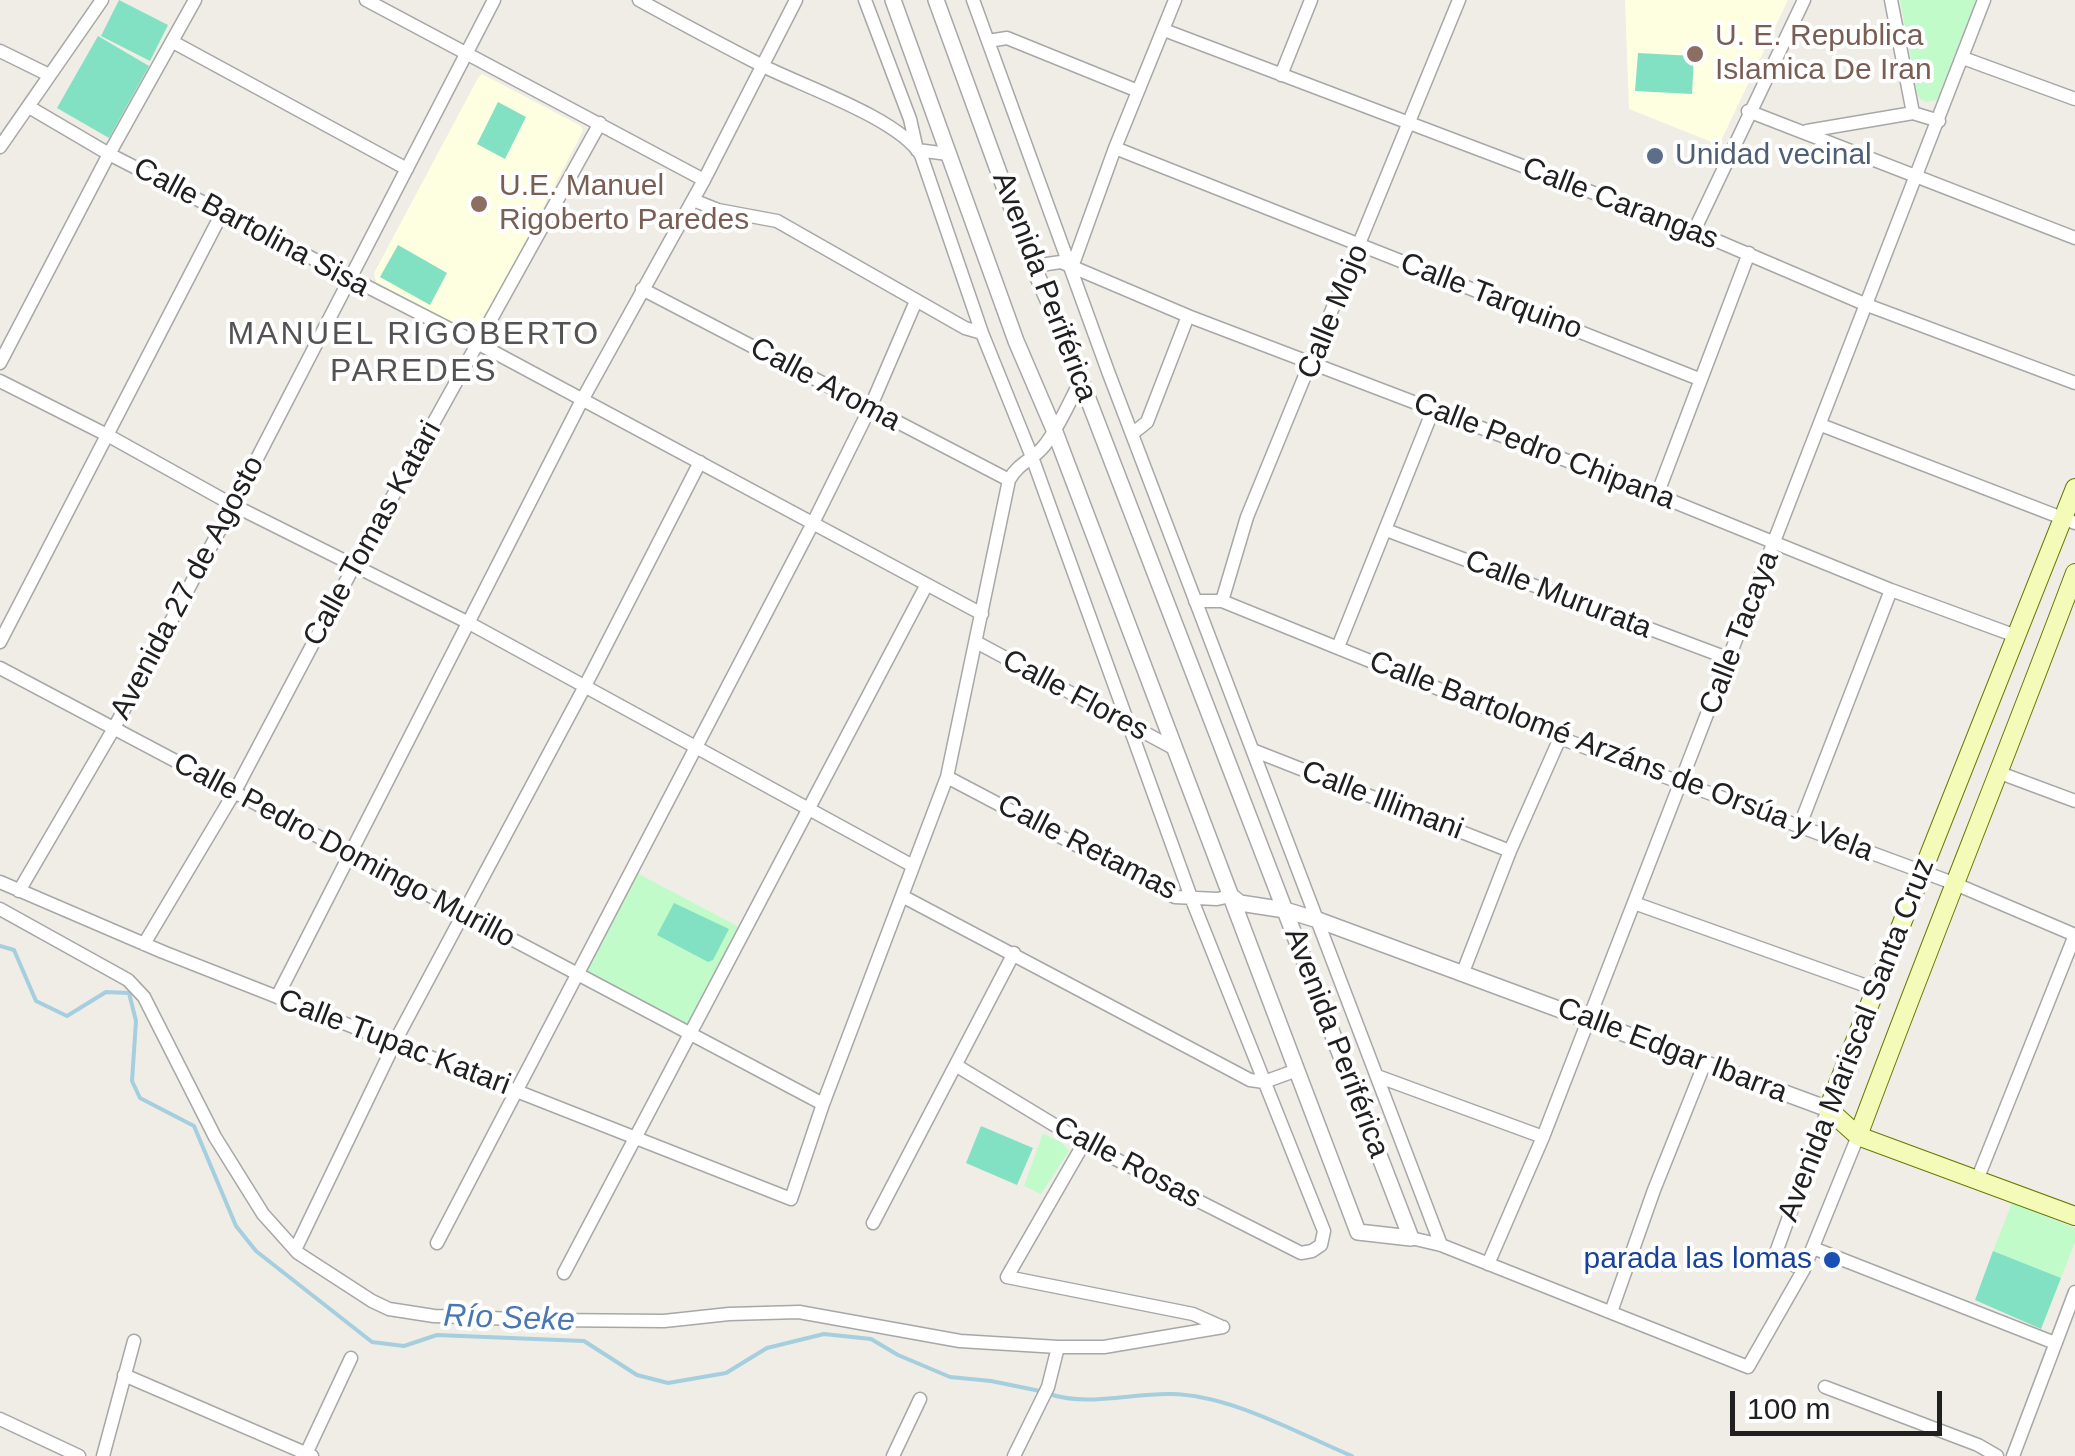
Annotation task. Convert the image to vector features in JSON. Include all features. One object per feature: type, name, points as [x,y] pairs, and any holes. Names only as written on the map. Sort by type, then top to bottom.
[{"type":"main road","name":"Avenida Mariscal Santa Cruz","points":[[1828,1109],[2016,636],[2069,521],[2075,488]]},
{"type":"main road","name":"Avenida Mariscal Santa Cruz","points":[[1858,1136],[2075,574]]},
{"type":"main road","name":"Calle Edgar Ibarra","points":[[1828,1109],[1858,1136],[2075,1216]]},
{"type":"street","points":[[0,147],[102,0]]},
{"type":"street","points":[[0,363],[195,0]]},
{"type":"street","points":[[366,0],[704,180]]},
{"type":"street","name":"Avenida 27 de Agosto","points":[[19,891],[113,730],[233,505],[494,0]]},
{"type":"street","points":[[638,0],[762,66],[894,128],[917,150],[948,154]]},
{"type":"street","points":[[277,997],[581,402],[704,180],[796,0]]},
{"type":"street","points":[[865,0],[910,119],[917,150],[982,333],[1032,458],[1192,900],[1264,1082]]},
{"type":"street","name":"Avenida Periférica","points":[[893,0],[1016,340],[1055,432],[1358,1232],[1411,1238],[1080,380],[1032,266],[936,0]]},
{"type":"street","points":[[972,0],[1440,1245]]},
{"type":"street","points":[[1072,268],[1175,0]]},
{"type":"street","points":[[1281,74],[1311,0]]},
{"type":"street","name":"Calle Mojo","points":[[1222,601],[1248,516],[1460,0]]},
{"type":"street","points":[[1694,231],[1804,0]]},
{"type":"street","points":[[1891,0],[1913,113]]},
{"type":"street","name":"Calle Tacaya","points":[[1488,1264],[1543,1137],[1984,0]]},
{"type":"street","name":"Calle Carangas","points":[[1164,30],[1694,231],[1867,305],[2075,383]]},
{"type":"street","points":[[988,41],[1008,38],[1138,91]]},
{"type":"street","points":[[173,42],[407,170]]},
{"type":"street","points":[[0,50],[49,75]]},
{"type":"street","points":[[1963,58],[2075,98]]},
{"type":"street","name":"Calle Bartolina Sisa","points":[[29,108],[982,614]]},
{"type":"street","points":[[1748,111],[2075,238]]},
{"type":"street","points":[[1803,131],[1913,113],[1939,121]]},
{"type":"street","name":"Calle Tomas Katari","points":[[144,944],[234,793],[354,566],[600,123]]},
{"type":"street","name":"Calle Tarquino","points":[[1115,148],[1699,379]]},
{"type":"street","points":[[693,200],[718,210],[776,220],[965,328],[982,333]]},
{"type":"street","points":[[0,642],[222,212]]},
{"type":"street","points":[[1657,495],[1749,253]]},
{"type":"street","name":"Calle Pedro Chipana","points":[[1032,266],[1061,262],[1188,316],[2016,636]]},
{"type":"street","name":"Calle Aroma","points":[[642,289],[1009,480]]},
{"type":"street","points":[[436,1243],[812,525],[870,408],[916,301]]},
{"type":"street","points":[[1132,434],[1146,422],[1188,316]]},
{"type":"street","points":[[823,1104],[947,776],[1009,480],[1022,461],[1032,458],[1055,432],[1080,380]]},
{"type":"street","points":[[0,382],[469,623],[913,866]]},
{"type":"street","points":[[1338,648],[1433,410]]},
{"type":"street","points":[[1821,426],[2069,521]]},
{"type":"street","points":[[295,1250],[394,1043],[700,462]]},
{"type":"street","name":"Calle Mururata","points":[[1386,530],[1730,659]]},
{"type":"street","points":[[564,1273],[926,586]]},
{"type":"street","points":[[1800,825],[1891,590]]},
{"type":"street","points":[[1195,601],[1222,601]]},
{"type":"street","name":"Calle Bartolomé Arzáns de Orsúa y Vela","points":[[1222,601],[1560,738],[1953,883],[2075,935]]},
{"type":"street","name":"Calle Flores","points":[[976,642],[1175,749]]},
{"type":"street","name":"Calle Pedro Domingo Murillo","points":[[0,668],[823,1104]]},
{"type":"street","points":[[1463,972],[1560,738]]},
{"type":"street","name":"Calle Illimani","points":[[1255,752],[1510,851]]},
{"type":"street","points":[[2000,773],[2075,801]]},
{"type":"street","name":"Calle Retamas","points":[[947,776],[1157,889],[1192,900],[1231,896]]},
{"type":"street","name":"Calle Tupac Katari","points":[[0,882],[144,944],[791,1198],[823,1104]]},
{"type":"street","points":[[902,896],[1243,1077],[1264,1082],[1296,1070]]},
{"type":"street","name":"Calle Edgar Ibarra","points":[[1231,896],[1240,903],[1318,920],[1828,1109]]},
{"type":"street","points":[[1634,903],[1875,989]]},
{"type":"street","points":[[0,909],[128,980],[144,997],[215,1137],[263,1214],[295,1250],[389,1309],[434,1316],[664,1321],[799,1312],[960,1341],[1058,1347],[1104,1347],[1223,1327],[1193,1314],[1008,1277],[1084,1143]]},
{"type":"street","points":[[1977,1180],[2075,935]]},
{"type":"street","points":[[873,1222],[1014,954]]},
{"type":"street","points":[[1611,1312],[1704,1065]]},
{"type":"street","name":"Calle Rosas","points":[[957,1066],[1084,1143],[1301,1252],[1312,1252],[1322,1245],[1324,1231],[1264,1082]]},
{"type":"street","points":[[1377,1076],[1543,1137]]},
{"type":"street","name":"Avenida Mariscal Santa Cruz","points":[[1828,1109],[1774,1258],[1804,1270],[1858,1136]]},
{"type":"street","points":[[1411,1238],[1440,1245],[1748,1366],[1804,1270]]},
{"type":"street","points":[[1813,1248],[2055,1343]]},
{"type":"street","points":[[2013,1456],[2075,1292]]},
{"type":"street","points":[[102,1456],[134,1341]]},
{"type":"street","points":[[1014,1456],[1048,1387],[1058,1347]]},
{"type":"street","points":[[124,1375],[308,1455],[351,1358]]},
{"type":"street","points":[[1825,1387],[1978,1445],[1997,1456]]},
{"type":"street","points":[[893,1456],[920,1398]]},
{"type":"street","points":[[0,1419],[79,1456]]},
{"type":"shaded area","name":"U. E. Republica Islamica De Iran","points":[[1625,0],[1788,0],[1719,145],[1629,109]]},
{"type":"shaded area","points":[[482,74],[581,126],[583,131],[478,333],[472,334],[376,282],[374,273]]},
{"type":"green space","points":[[119,0],[168,25],[150,61],[101,36]]},
{"type":"green space","points":[[1900,0],[1976,0],[1937,100],[1926,102],[1917,93]]},
{"type":"green space","points":[[98,36],[149,66],[109,138],[57,108]]},
{"type":"green space","points":[[1638,53],[1694,56],[1692,94],[1635,91]]},
{"type":"green space","points":[[498,102],[526,117],[505,159],[477,144]]},
{"type":"green space","points":[[398,245],[447,273],[430,305],[380,277]]},
{"type":"green space","points":[[637,873],[739,927],[687,1025],[586,971]]},
{"type":"green space","points":[[674,903],[729,929],[713,960],[708,962],[657,935]]},
{"type":"green space","points":[[981,1126],[1033,1148],[1017,1185],[966,1163]]},
{"type":"green space","points":[[1043,1133],[1069,1151],[1041,1194],[1024,1186]]},
{"type":"green space","points":[[2012,1203],[2075,1228],[2075,1242],[2061,1278],[1993,1251]]},
{"type":"green space","points":[[1993,1251],[2061,1278],[2041,1329],[1975,1300]]},
{"type":"waterway","name":"Río Seke","points":[[0,946],[14,950],[36,1001],[67,1016],[106,992],[129,993],[136,1021],[132,1081],[140,1098],[194,1126],[236,1226],[256,1251],[372,1342],[404,1346],[437,1335],[584,1341],[637,1375],[668,1383],[726,1373],[767,1348],[824,1334],[871,1339],[950,1377],[1040,1391]]},
{"type":"waterway","name":"Río Seke","points":[[1049,1394],[1079,1399],[1194,1396],[1240,1408],[1352,1456]]},
{"type":"place","name":"U. E. Republica Islamica De Iran","points":[[1695,54]]},
{"type":"place","name":"Unidad vecinal","points":[[1655,156]]},
{"type":"place","name":"U.E. Manuel Rigoberto Paredes","points":[[479,204]]},
{"type":"place","name":"parada las lomas","points":[[1832,1260]]},
{"type":"district","name":"MANUEL RIGOBERTO PAREDES","points":[[414,354]]}]
